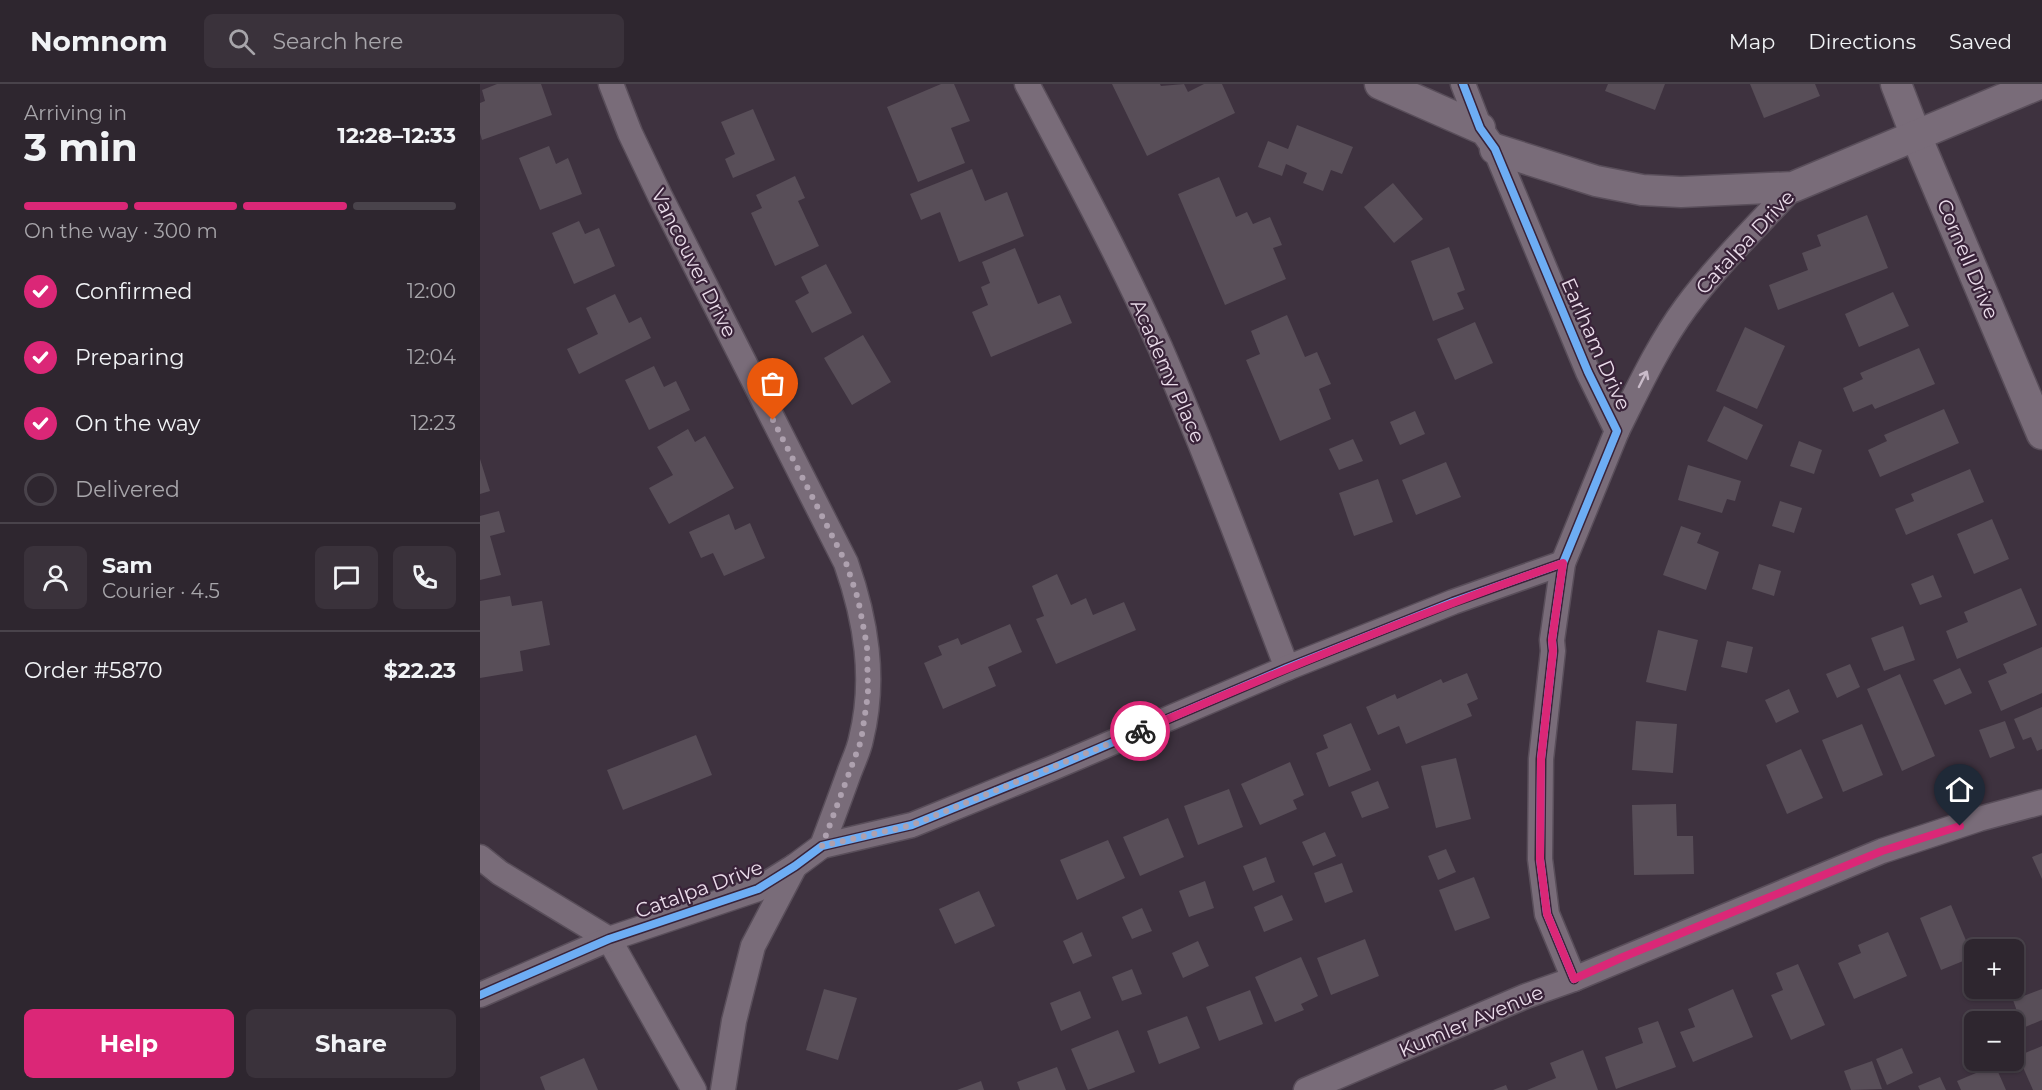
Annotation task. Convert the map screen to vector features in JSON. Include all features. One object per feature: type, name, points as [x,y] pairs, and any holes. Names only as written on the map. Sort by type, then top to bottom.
[{"type":"street","name":"Vancouver Drive","points":[[611,84],[630,133],[660,196],[846,563],[858,599],[867,646],[866,718],[861,741],[822,846]]},
{"type":"street","name":"Academy Place","points":[[1028,84],[1100,221],[1160,347],[1214,477],[1287,668]]},
{"type":"street","points":[[1380,84],[1487,138],[1596,181],[1642,190],[1681,192],[1793,187]]},
{"type":"street","name":"Earlham Drive","points":[[1463,84],[1588,372],[1617,431],[1563,563],[1552,640],[1553,651],[1541,759],[1540,848],[1547,914],[1574,979]]},
{"type":"street","name":"Cornell Drive","points":[[1896,84],[2042,434]]},
{"type":"street","name":"Catalpa Drive","points":[[1617,431],[1658,350],[1685,308],[1793,187],[2039,84]]},
{"type":"street","name":"Catalpa Drive","points":[[480,995],[609,939],[758,889],[822,846],[912,825],[1287,668],[1453,602],[1563,563]]},
{"type":"street","name":"Kumler Avenue","points":[[1306,1090],[1526,996],[1574,979],[1882,851],[1979,819],[2042,802]]},
{"type":"street","points":[[480,857],[500,873],[609,939],[694,1090]]},
{"type":"street","points":[[723,1090],[734,1021],[753,946],[795,866]]},
{"type":"building","points":[[497,84],[541,84],[552,115],[482,140],[480,103],[485,101],[482,90]]},
{"type":"building","points":[[941,84],[954,84],[970,121],[951,128],[965,163],[918,182],[887,107]]},
{"type":"building","points":[[1112,84],[1160,84],[1161,86],[1184,84],[1188,92],[1204,84],[1222,84],[1235,113],[1147,156]]},
{"type":"building","points":[[1608,84],[1665,84],[1655,110],[1605,91]]},
{"type":"building","points":[[1750,84],[1815,84],[1820,96],[1764,118]]},
{"type":"building","points":[[753,109],[775,160],[733,178],[725,159],[735,154],[721,122]]},
{"type":"building","points":[[1297,125],[1353,147],[1342,174],[1331,170],[1323,191],[1303,183],[1307,173],[1286,164],[1282,176],[1258,167],[1268,141],[1288,149]]},
{"type":"building","points":[[549,146],[556,164],[568,158],[582,194],[540,210],[519,158]]},
{"type":"building","points":[[972,169],[985,201],[1007,192],[1024,236],[959,262],[940,212],[921,220],[910,194]]},
{"type":"building","points":[[795,176],[805,198],[798,201],[819,246],[775,266],[751,213],[762,208],[756,195]]},
{"type":"building","points":[[1219,177],[1236,217],[1247,212],[1253,224],[1270,217],[1282,245],[1273,248],[1286,279],[1225,305],[1178,194]]},
{"type":"building","points":[[1393,183],[1423,219],[1394,243],[1364,207]]},
{"type":"building","points":[[1867,215],[1888,268],[1778,310],[1769,285],[1808,270],[1802,253],[1821,246],[1817,235]]},
{"type":"building","points":[[579,221],[585,234],[599,228],[615,266],[574,284],[552,233]]},
{"type":"building","points":[[1449,247],[1465,290],[1457,293],[1464,309],[1433,321],[1411,261]]},
{"type":"building","points":[[1015,248],[1038,304],[1060,295],[1072,323],[991,357],[972,312],[988,305],[981,287],[990,283],[982,262]]},
{"type":"building","points":[[826,264],[852,313],[812,333],[795,301],[809,293],[801,277]]},
{"type":"building","points":[[1893,292],[1909,326],[1859,347],[1845,314]]},
{"type":"building","points":[[615,294],[629,323],[641,317],[651,338],[579,374],[567,349],[598,334],[586,308]]},
{"type":"building","points":[[1287,315],[1305,357],[1317,352],[1331,384],[1319,389],[1331,419],[1280,441],[1246,360],[1260,354],[1251,331]]},
{"type":"building","points":[[1475,322],[1493,363],[1455,380],[1437,339]]},
{"type":"building","points":[[1745,327],[1785,346],[1757,409],[1716,391]]},
{"type":"building","points":[[863,335],[891,382],[852,405],[824,358]]},
{"type":"building","points":[[1919,348],[1935,384],[1875,409],[1872,404],[1853,412],[1843,388],[1863,379],[1860,373]]},
{"type":"building","points":[[654,366],[664,387],[676,381],[690,410],[649,430],[625,380]]},
{"type":"building","points":[[1724,406],[1763,425],[1747,460],[1707,441]]},
{"type":"building","points":[[1944,409],[1959,443],[1880,477],[1868,450],[1887,441],[1884,435]]},
{"type":"building","points":[[1415,411],[1425,434],[1400,445],[1390,422]]},
{"type":"building","points":[[688,429],[695,442],[705,436],[734,488],[669,524],[649,488],[673,475],[657,447]]},
{"type":"building","points":[[1353,439],[1363,461],[1339,470],[1329,449]]},
{"type":"building","points":[[1799,441],[1822,450],[1814,474],[1790,466]]},
{"type":"building","points":[[480,459],[490,491],[480,494]]},
{"type":"building","points":[[1446,462],[1461,497],[1416,515],[1402,480]]},
{"type":"building","points":[[1688,465],[1741,481],[1735,501],[1727,499],[1722,513],[1678,500]]},
{"type":"building","points":[[1970,469],[1984,502],[1906,535],[1895,509],[1914,501],[1911,494]]},
{"type":"building","points":[[1378,479],[1393,522],[1354,536],[1339,493]]},
{"type":"building","points":[[1780,501],[1802,508],[1794,533],[1772,526]]},
{"type":"building","points":[[499,511],[505,532],[490,536],[501,575],[480,580],[480,516]]},
{"type":"building","points":[[729,514],[735,530],[750,523],[765,558],[724,576],[713,553],[701,558],[689,532]]},
{"type":"building","points":[[1992,519],[2009,559],[1974,574],[1957,534]]},
{"type":"building","points":[[1681,526],[1701,533],[1697,543],[1719,552],[1706,590],[1663,575]]},
{"type":"building","points":[[1759,564],[1781,571],[1774,596],[1752,589]]},
{"type":"building","points":[[1057,574],[1071,605],[1086,598],[1093,615],[1124,602],[1136,630],[1056,664],[1036,619],[1044,616],[1032,586]]},
{"type":"building","points":[[1933,575],[1942,597],[1920,605],[1911,584]]},
{"type":"building","points":[[2021,588],[2037,625],[1957,659],[1946,631],[1968,622],[1964,612]]},
{"type":"building","points":[[510,596],[512,606],[542,601],[550,645],[520,651],[523,671],[480,678],[480,601]]},
{"type":"building","points":[[1010,624],[1022,652],[988,667],[996,686],[943,709],[924,663],[942,655],[938,646],[958,638],[961,645]]},
{"type":"building","points":[[1903,626],[1915,660],[1884,671],[1871,638]]},
{"type":"building","points":[[1658,630],[1698,640],[1686,691],[1646,682]]},
{"type":"building","points":[[1727,641],[1753,647],[1747,673],[1721,667]]},
{"type":"building","points":[[2042,647],[2042,693],[2001,711],[1988,681],[2007,673],[2003,664]]},
{"type":"building","points":[[1850,664],[1860,687],[1837,698],[1826,674]]},
{"type":"building","points":[[1960,668],[1972,693],[1945,705],[1933,680]]},
{"type":"building","points":[[1467,673],[1478,699],[1467,704],[1472,716],[1406,744],[1399,726],[1378,735],[1366,707],[1395,694],[1397,699],[1441,679],[1443,683]]},
{"type":"building","points":[[1900,674],[1935,756],[1902,771],[1867,689]]},
{"type":"building","points":[[1789,689],[1799,712],[1776,723],[1765,700]]},
{"type":"building","points":[[2042,707],[2042,749],[2037,751],[2031,737],[2023,740],[2014,719]]},
{"type":"building","points":[[1636,721],[1677,724],[1673,773],[1632,770]]},
{"type":"building","points":[[2005,721],[2015,748],[1990,758],[1979,730]]},
{"type":"building","points":[[1351,723],[1371,770],[1329,787],[1316,753],[1328,748],[1323,735]]},
{"type":"building","points":[[1862,724],[1883,775],[1843,792],[1822,740]]},
{"type":"building","points":[[696,735],[712,775],[623,810],[607,770]]},
{"type":"building","points":[[1801,749],[1823,798],[1787,814],[1766,765]]},
{"type":"building","points":[[1456,758],[1471,819],[1436,828],[1421,766]]},
{"type":"building","points":[[1290,762],[1304,795],[1293,800],[1297,809],[1260,825],[1241,784]]},
{"type":"building","points":[[1378,781],[1389,808],[1362,818],[1351,792]]},
{"type":"building","points":[[1229,789],[1243,827],[1198,845],[1184,806]]},
{"type":"building","points":[[1676,804],[1677,836],[1693,836],[1694,874],[1634,875],[1632,805]]},
{"type":"building","points":[[1168,818],[1184,857],[1140,876],[1123,837]]},
{"type":"building","points":[[1325,832],[1336,856],[1313,866],[1302,842]]},
{"type":"building","points":[[1108,840],[1125,878],[1077,900],[1060,860]]},
{"type":"building","points":[[1446,849],[1456,872],[1438,880],[1428,856]]},
{"type":"building","points":[[2042,853],[2042,879],[2032,857]]},
{"type":"building","points":[[1266,857],[1275,882],[1253,891],[1243,866]]},
{"type":"building","points":[[1342,863],[1353,892],[1325,903],[1314,873]]},
{"type":"building","points":[[1474,877],[1490,918],[1455,931],[1439,890]]},
{"type":"building","points":[[1205,881],[1214,908],[1189,917],[1179,891]]},
{"type":"building","points":[[979,891],[995,926],[955,944],[939,909]]},
{"type":"building","points":[[1282,895],[1293,920],[1264,932],[1254,907]]},
{"type":"building","points":[[1951,905],[1965,939],[1964,961],[1941,970],[1920,918]]},
{"type":"building","points":[[1142,908],[1152,931],[1132,939],[1122,917]]},
{"type":"building","points":[[1082,932],[1092,956],[1073,964],[1063,941]]},
{"type":"building","points":[[1888,932],[1907,976],[1854,999],[1838,963],[1861,953],[1858,945]]},
{"type":"building","points":[[1365,939],[1379,976],[1331,995],[1317,958]]},
{"type":"building","points":[[1198,941],[1209,966],[1183,978],[1172,953]]},
{"type":"building","points":[[1301,957],[1318,996],[1301,1004],[1304,1010],[1275,1022],[1255,977]]},
{"type":"building","points":[[1798,964],[1825,1025],[1791,1040],[1771,995],[1783,990],[1776,973]]},
{"type":"building","points":[[1132,969],[1142,994],[1122,1001],[1112,977]]},
{"type":"building","points":[[824,989],[857,998],[838,1060],[806,1050]]},
{"type":"building","points":[[1733,989],[1753,1037],[1693,1062],[1680,1032],[1695,1027],[1688,1009]]},
{"type":"building","points":[[2042,989],[2042,1020],[2024,1028],[2024,1011],[2017,1011],[2013,1000],[2024,999],[2024,996]]},
{"type":"building","points":[[1250,990],[1263,1024],[1219,1041],[1206,1007]]},
{"type":"building","points":[[1080,991],[1091,1018],[1061,1031],[1050,1003]]},
{"type":"building","points":[[1187,1016],[1200,1048],[1159,1064],[1147,1031]]},
{"type":"building","points":[[1658,1021],[1676,1067],[1616,1089],[1605,1057],[1643,1043],[1638,1028]]},
{"type":"building","points":[[1118,1030],[1135,1072],[1088,1090],[1071,1049]]},
{"type":"building","points":[[2042,1046],[2042,1090],[2033,1090],[2024,1070],[2024,1054]]},
{"type":"building","points":[[1902,1048],[1913,1073],[1887,1085],[1876,1059]]},
{"type":"building","points":[[1583,1050],[1598,1090],[1527,1090],[1556,1078],[1550,1063]]},
{"type":"building","points":[[584,1058],[598,1090],[545,1090],[540,1077]]},
{"type":"building","points":[[1872,1061],[1882,1089],[1851,1090],[1844,1071]]},
{"type":"building","points":[[1057,1067],[1066,1090],[1020,1090],[1017,1082]]},
{"type":"building","points":[[1981,1071],[1998,1071],[2006,1090],[1961,1090],[1957,1081]]},
{"type":"building","points":[[1940,1077],[1946,1090],[1920,1090],[1918,1086]]},
{"type":"building","points":[[981,1081],[984,1090],[957,1090]]},
{"type":"building","points":[[1506,1085],[1508,1090],[1493,1090]]},
{"type":"cycle path","points":[[1463,84],[1480,128],[1495,149],[1588,372],[1617,431],[1563,563],[1552,640],[1553,651],[1541,759],[1540,859],[1547,914],[1574,979]]},
{"type":"cycle path","points":[[480,995],[609,939],[758,889],[822,846],[912,825],[1287,668],[1453,602],[1563,563]]},
{"type":"way so far","points":[[773,420],[846,563],[858,599],[867,646],[868,694],[861,741],[822,846],[912,825],[1140,731]]},
{"type":"route","points":[[1140,731],[1287,668],[1453,602],[1563,563],[1552,640],[1553,651],[1541,759],[1540,859],[1547,914],[1574,979],[1882,851],[1960,826]]}]
